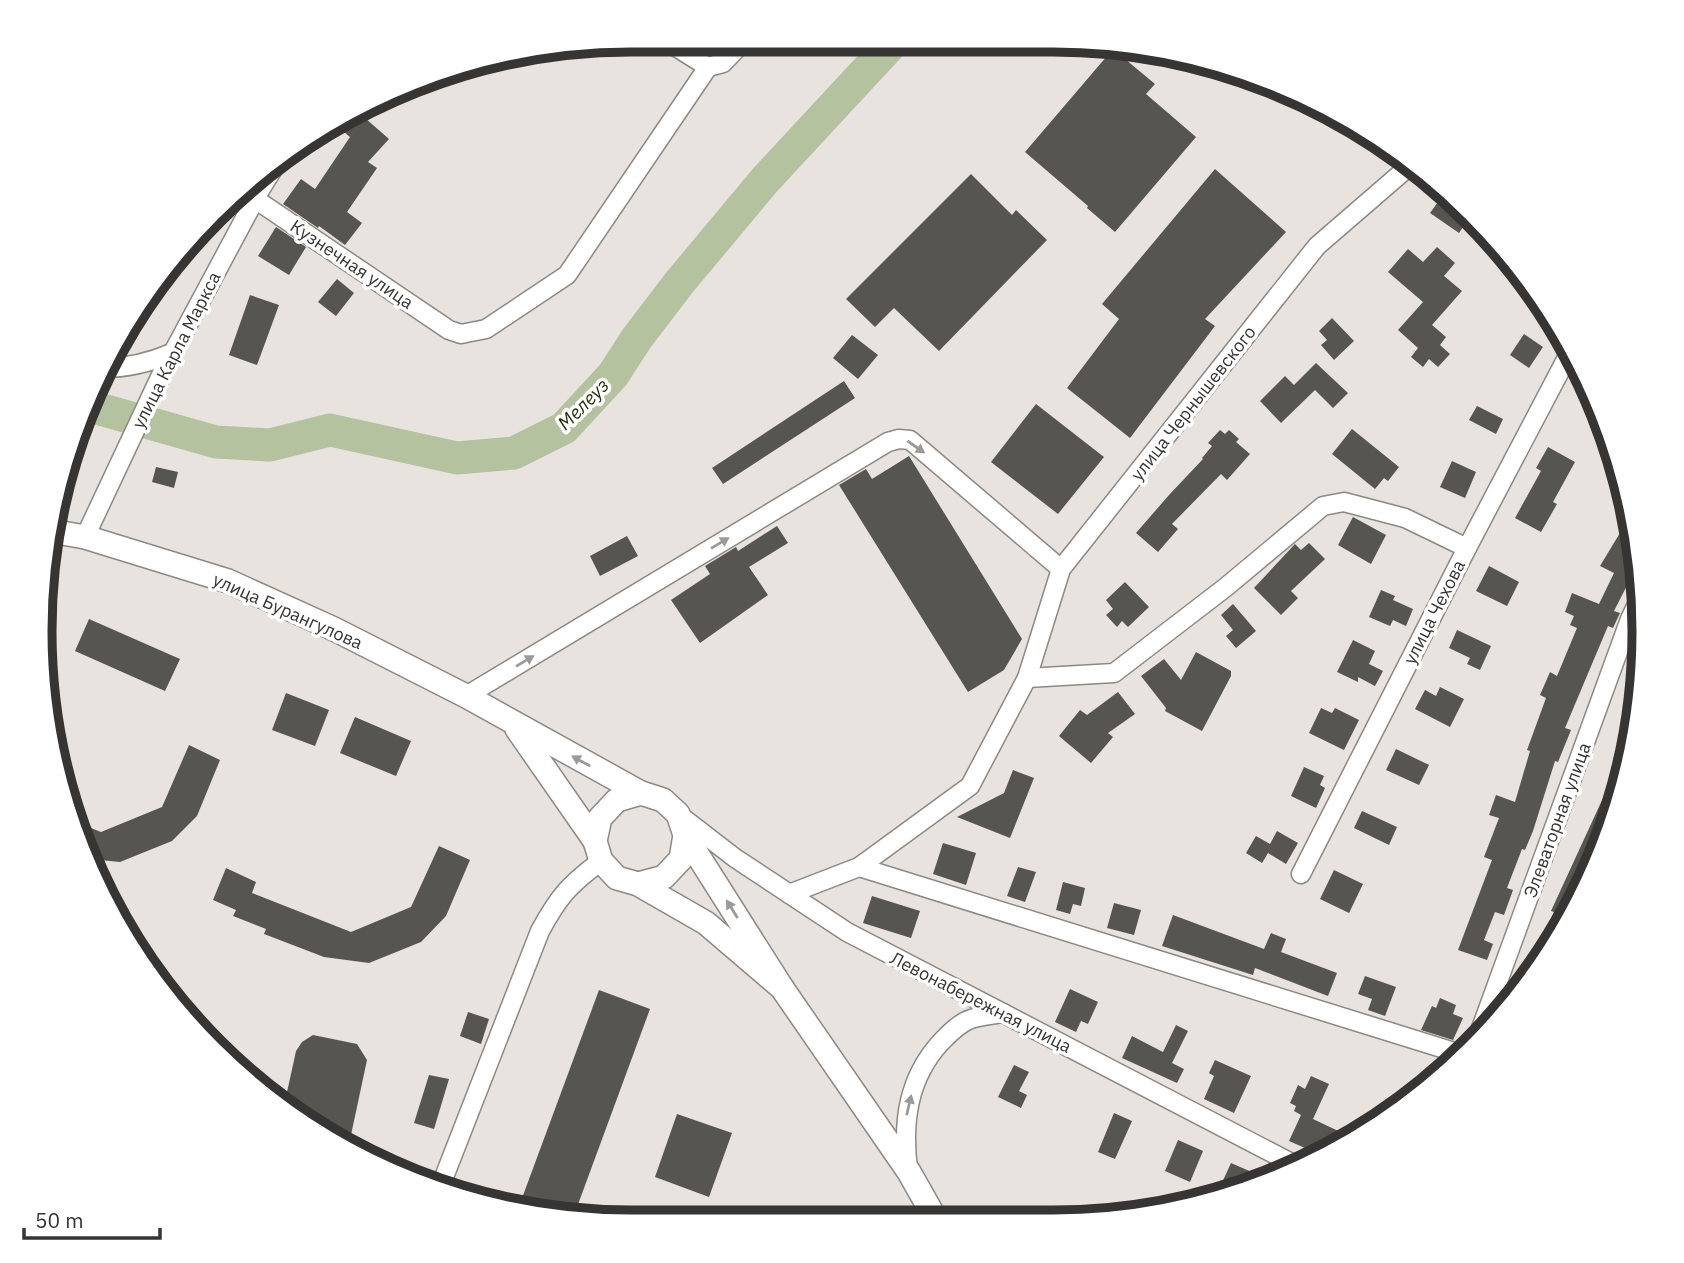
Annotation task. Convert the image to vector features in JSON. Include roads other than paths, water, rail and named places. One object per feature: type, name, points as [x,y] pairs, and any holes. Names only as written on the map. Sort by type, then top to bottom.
[{"type":"main road","name":"улица Бурангулова","points":[[61,533],[85,537],[228,581],[334,629],[466,696],[641,793],[663,800],[682,824],[782,988]]},
{"type":"main road","name":"улица Бурангулова","points":[[513,723],[617,878],[638,884],[706,923],[782,988]]},
{"type":"main road","points":[[598,851],[600,818],[617,800],[641,793]]},
{"type":"main road","points":[[638,884],[664,877],[681,859],[682,824]]},
{"type":"main road","points":[[782,988],[909,1172],[930,1210]]},
{"type":"street","points":[[684,52],[708,67],[723,63],[734,52]]},
{"type":"street","name":"Кузнечная улица","points":[[255,192],[449,330],[461,334],[486,329],[567,275],[708,67]]},
{"type":"street","name":"улица Чернышевского","points":[[789,894],[859,867],[970,786],[1027,678],[1062,569],[1317,246],[1404,171]]},
{"type":"street","name":"улица Карла Маркса","points":[[85,537],[162,373],[255,192]]},
{"type":"street","points":[[116,368],[148,364],[172,353]]},
{"type":"street","name":"улица Чехова","points":[[1301,874],[1565,362]]},
{"type":"street","points":[[466,696],[888,442],[900,439],[910,440],[1062,569]]},
{"type":"street","points":[[1027,678],[1115,673],[1226,587],[1323,506],[1344,502],[1405,518],[1467,548]]},
{"type":"street","name":"Элеваторная улица","points":[[1486,1016],[1631,617]]},
{"type":"street","name":"Левонабережная улица","points":[[682,824],[847,932],[1287,1161]]},
{"type":"street","points":[[443,1179],[540,932],[556,902],[598,851]]},
{"type":"street","points":[[859,867],[1451,1051]]},
{"type":"street","points":[[909,1172],[905,1143],[906,1115],[914,1084],[927,1057],[949,1033],[969,1019],[1003,1013]]},
{"type":"waterway","name":"Мелеуз","points":[[98,408],[216,442],[270,445],[330,430],[457,458],[514,453],[564,428],[613,375],[679,283],[765,180],[884,52]]}]
